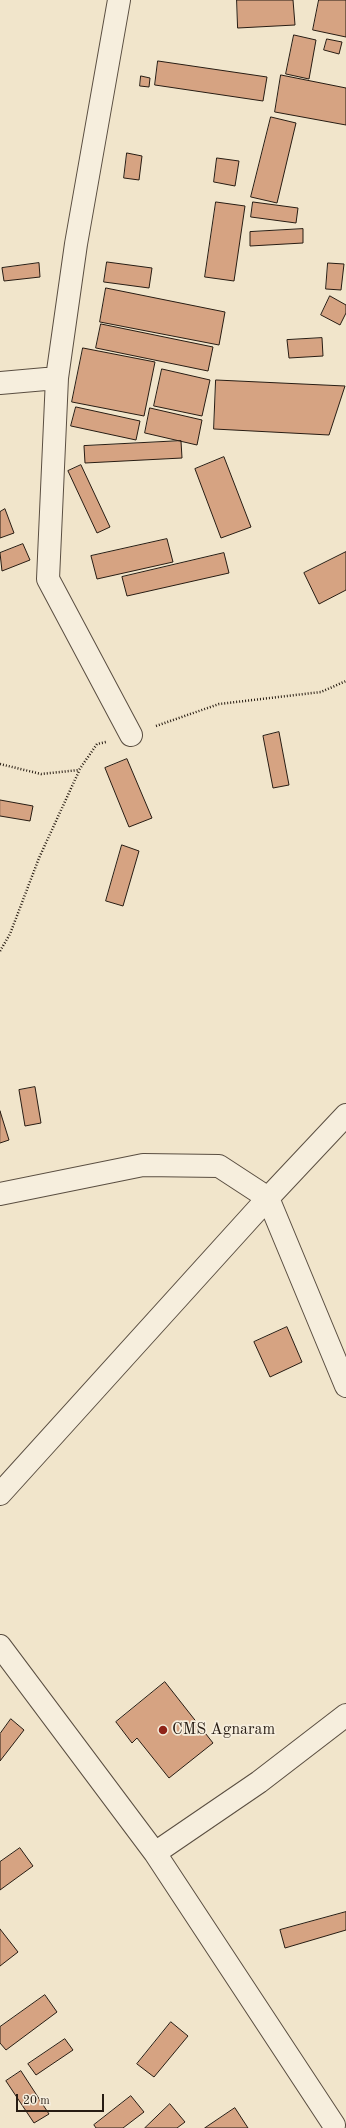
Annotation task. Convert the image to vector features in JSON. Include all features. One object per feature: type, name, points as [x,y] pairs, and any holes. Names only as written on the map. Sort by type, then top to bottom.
[{"type":"street","points":[[119,0],[78,236],[57,378],[48,579],[131,734]]},
{"type":"street","points":[[0,383],[57,378]]},
{"type":"street","points":[[0,1494],[268,1198],[346,1115]]},
{"type":"street","points":[[0,1194],[143,1165],[219,1166],[268,1198],[346,1386]]},
{"type":"street","points":[[0,1646],[155,1853],[337,2124]]},
{"type":"street","points":[[155,1853],[259,1782],[346,1715]]},
{"type":"path","points":[[0,951],[10,934],[39,858],[79,770],[97,744],[219,704],[321,692],[346,681]]},
{"type":"path","points":[[0,764],[41,774],[79,770]]},
{"type":"building","points":[[237,0],[293,0],[295,25],[238,28]]},
{"type":"building","points":[[319,0],[346,0],[346,37],[313,30]]},
{"type":"building","points":[[294,35],[316,40],[309,79],[286,74]]},
{"type":"building","points":[[327,39],[342,42],[339,54],[324,50]]},
{"type":"building","points":[[158,61],[267,77],[263,101],[155,85]]},
{"type":"building","points":[[281,75],[346,88],[346,125],[275,112]]},
{"type":"building","points":[[141,76],[150,78],[149,87],[140,86]]},
{"type":"building","points":[[271,117],[296,123],[277,203],[251,197]]},
{"type":"building","points":[[127,153],[142,156],[139,180],[124,178]]},
{"type":"building","points":[[217,158],[239,161],[235,186],[214,182]]},
{"type":"building","points":[[216,202],[245,206],[234,281],[205,277]]},
{"type":"building","points":[[253,202],[298,208],[296,223],[251,217]]},
{"type":"building","points":[[303,229],[303,243],[250,246],[250,232]]},
{"type":"building","points":[[107,262],[152,268],[149,288],[104,282]]},
{"type":"building","points":[[39,263],[40,277],[4,281],[2,268]]},
{"type":"building","points":[[328,263],[344,264],[341,290],[326,289]]},
{"type":"building","points":[[106,288],[225,312],[219,345],[100,322]]},
{"type":"building","points":[[330,296],[346,305],[346,313],[340,325],[321,315]]},
{"type":"building","points":[[101,324],[213,347],[208,371],[96,348]]},
{"type":"building","points":[[322,338],[323,356],[289,358],[287,340]]},
{"type":"building","points":[[83,348],[155,362],[144,416],[72,402]]},
{"type":"building","points":[[162,369],[210,380],[202,416],[154,406]]},
{"type":"building","points":[[216,380],[345,386],[329,435],[214,429]]},
{"type":"building","points":[[76,407],[140,421],[136,440],[71,426]]},
{"type":"building","points":[[150,408],[202,420],[197,445],[145,433]]},
{"type":"building","points":[[181,441],[182,458],[85,463],[84,446]]},
{"type":"building","points":[[224,457],[251,527],[221,538],[195,469]]},
{"type":"building","points":[[81,465],[110,527],[97,533],[68,471]]},
{"type":"building","points":[[5,509],[14,533],[0,538],[0,512]]},
{"type":"building","points":[[167,539],[173,562],[97,579],[91,556]]},
{"type":"building","points":[[23,544],[30,560],[2,571],[0,553]]},
{"type":"building","points":[[346,552],[346,590],[319,604],[304,573]]},
{"type":"building","points":[[224,553],[229,573],[127,596],[122,577]]},
{"type":"building","points":[[279,732],[289,785],[273,788],[263,736]]},
{"type":"building","points":[[127,759],[152,818],[129,827],[105,768]]},
{"type":"building","points":[[0,800],[33,806],[30,821],[0,816]]},
{"type":"building","points":[[122,845],[139,851],[123,906],[106,901]]},
{"type":"building","points":[[35,1087],[41,1123],[25,1126],[19,1090]]},
{"type":"building","points":[[0,1111],[9,1140],[0,1143]]},
{"type":"building","points":[[287,1327],[302,1362],[270,1377],[254,1342]]},
{"type":"building","name":"CMS Agnaram","points":[[165,1682],[213,1743],[169,1778],[137,1738],[132,1743],[116,1722]]},
{"type":"building","points":[[11,1719],[24,1730],[0,1761],[0,1734]]},
{"type":"building","points":[[20,1848],[33,1866],[0,1890],[0,1862]]},
{"type":"building","points":[[346,1912],[346,1930],[285,1948],[280,1930]]},
{"type":"building","points":[[0,1929],[18,1952],[0,1966]]},
{"type":"building","points":[[45,1995],[57,2012],[6,2050],[0,2043],[0,2027]]},
{"type":"building","points":[[171,2022],[188,2036],[154,2077],[137,2064]]},
{"type":"building","points":[[65,2039],[73,2050],[36,2075],[28,2064]]},
{"type":"building","points":[[21,2071],[49,2114],[34,2123],[6,2081]]},
{"type":"building","points":[[131,2096],[144,2112],[123,2128],[96,2128],[94,2125]]},
{"type":"building","points":[[170,2104],[185,2122],[177,2128],[145,2128]]},
{"type":"building","points":[[235,2108],[248,2128],[205,2128]]},
{"type":"place","name":"CMS Agnaram","points":[[163,1730]]}]
